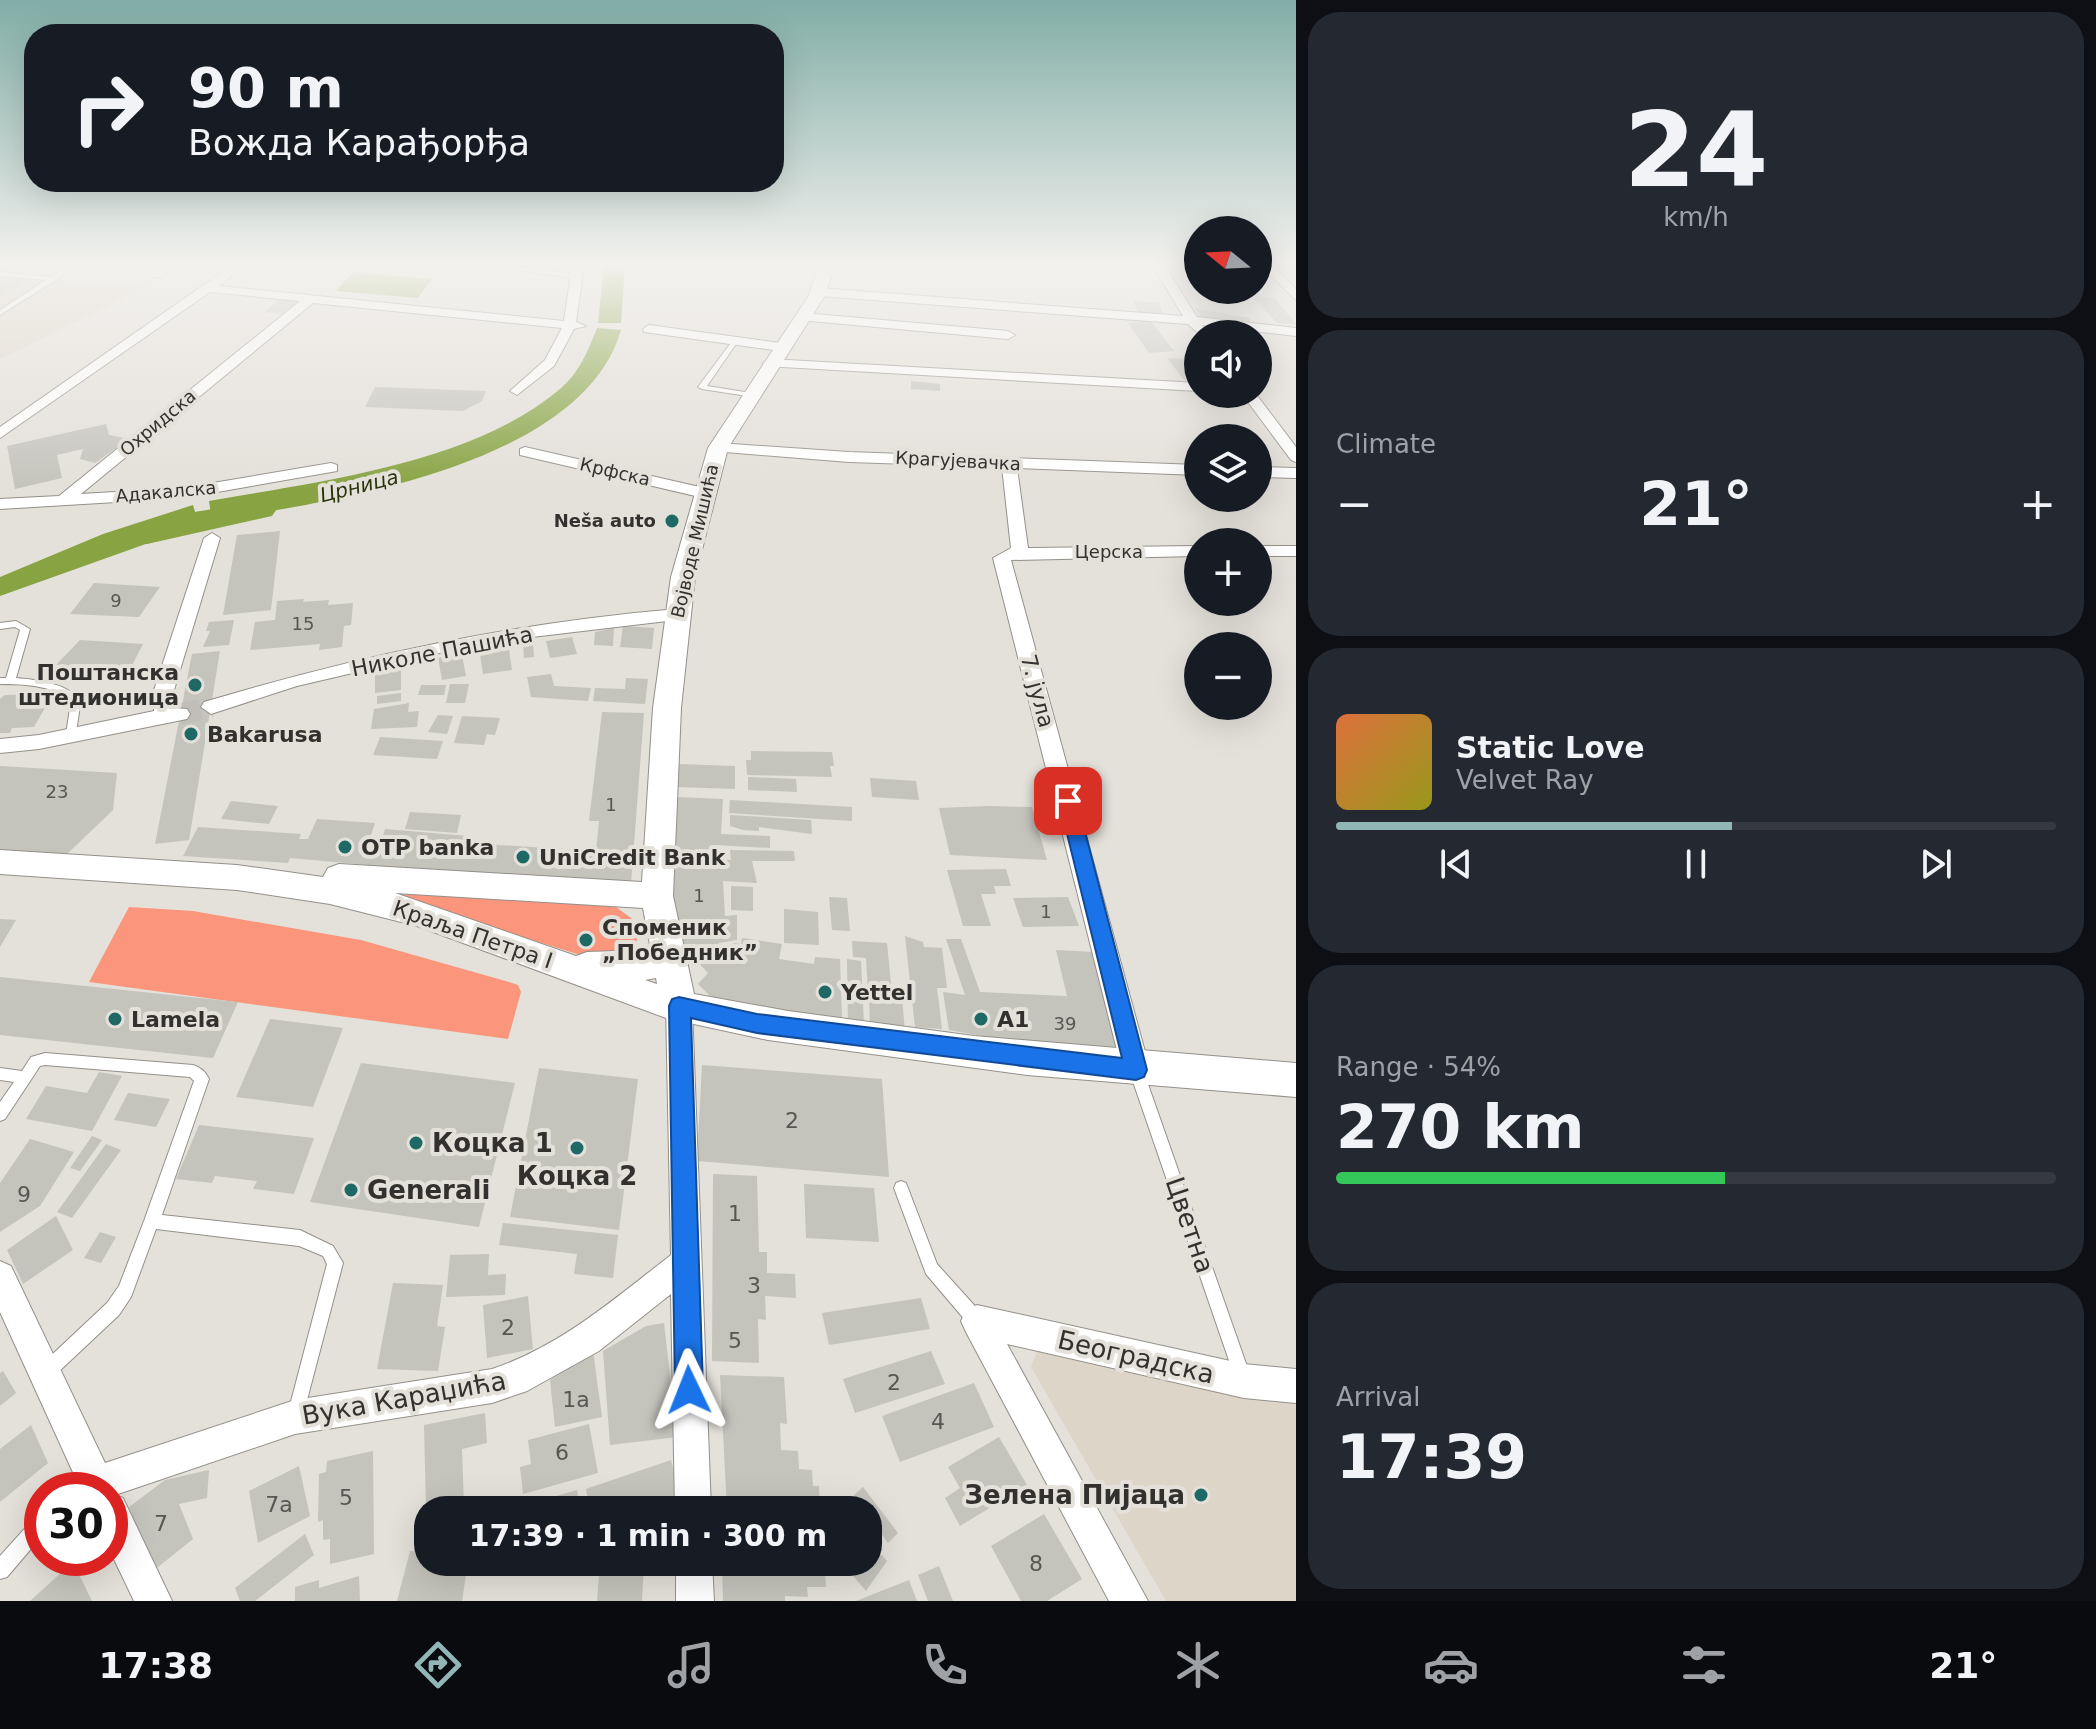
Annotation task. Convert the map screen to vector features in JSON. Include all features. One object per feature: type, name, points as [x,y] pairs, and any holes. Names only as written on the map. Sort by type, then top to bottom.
[{"type":"main road","name":"Војводе Мишића","points":[[679,1006],[667,962],[657,896],[667,708],[677,615],[704,493],[718,448],[786,341]]},
{"type":"main road","name":"Краља Петра I","points":[[0,862],[261,882],[379,902],[565,966],[612,986],[679,1006],[757,1023],[1136,1070],[1296,1080]]},
{"type":"main road","name":"Краља Петра I","points":[[261,882],[317,876],[657,896]]},
{"type":"main road","points":[[565,966],[632,968],[667,962]]},
{"type":"street","points":[[0,434],[132,341]]},
{"type":"street","name":"Охридска","points":[[65,499],[259,341]]},
{"type":"street","points":[[517,391],[546,370],[567,341]]},
{"type":"street","points":[[735,341],[776,355],[1184,386]]},
{"type":"street","points":[[1259,408],[1296,457]]},
{"type":"street","name":"Крагујевачка","points":[[718,448],[1009,464],[1184,470]]},
{"type":"street","name":"Крфска","points":[[525,452],[704,493]]},
{"type":"street","points":[[1009,464],[1020,552]]},
{"type":"street","name":"Адакалска","points":[[0,504],[183,493],[331,468]]},
{"type":"street","points":[[1272,472],[1296,473]]},
{"type":"street","points":[[0,746],[71,735],[121,723],[172,717],[164,690],[212,538]]},
{"type":"street","name":"Церска","points":[[1020,552],[1184,551]]},
{"type":"street","points":[[1272,551],[1296,551]]},
{"type":"street","name":"7. јула","points":[[1020,552],[1005,554],[1002,558],[1136,1070]]},
{"type":"street","name":"Николе Пашића","points":[[211,707],[292,681],[385,660],[618,620],[677,615]]},
{"type":"street","points":[[679,1006],[693,1496]]},
{"type":"street","name":"Вука Караџића","points":[[128,1482],[295,1417],[492,1386],[527,1374],[558,1359],[620,1317],[686,1262]]},
{"type":"street","points":[[0,1277],[46,1372],[88,1472]]},
{"type":"street","points":[[977,1321],[1129,1601]]},
{"type":"street","name":"Београдска","points":[[977,1321],[1244,1381],[1296,1386]]},
{"type":"street","points":[[128,1553],[153,1601]]},
{"type":"street","points":[[694,1576],[695,1601]]},
{"type":"lane","points":[[735,341],[702,387],[751,395]]},
{"type":"lane","points":[[0,626],[16,624],[25,629],[5,681],[74,696],[71,735]]},
{"type":"lane","points":[[0,1114],[36,1061],[45,1059],[193,1071],[202,1079],[125,1291],[113,1309],[46,1372]]},
{"type":"lane","name":"Цветна","points":[[1136,1070],[1244,1381]]},
{"type":"lane","points":[[0,1074],[23,1077]]},
{"type":"lane","points":[[901,1188],[931,1269],[977,1321]]},
{"type":"lane","points":[[152,1221],[300,1238],[328,1251],[335,1263],[295,1417]]},
{"type":"lane","points":[[0,1570],[24,1543]]},
{"type":"shaded area","points":[[0,341],[37,341],[0,359]]},
{"type":"shaded area","points":[[385,894],[520,898],[616,907],[635,921],[637,941],[623,957],[606,963]]},
{"type":"shaded area","points":[[129,907],[193,911],[361,940],[518,985],[521,992],[508,1039],[89,982]]},
{"type":"shaded area","name":"Зелена Пијаца","points":[[1046,1328],[1296,1389],[1296,1601],[1166,1601],[1031,1367]]},
{"type":"water","points":[[591,341],[615,341],[597,376],[558,414],[506,445],[447,469],[384,488],[212,521],[209,501],[393,466],[483,435],[524,415],[560,389],[582,361]]},
{"type":"water","points":[[193,505],[199,525],[0,596],[0,577],[103,534]]},
{"type":"building","points":[[1140,341],[1166,341],[1174,351],[1149,353]]},
{"type":"building","points":[[1167,358],[1184,359],[1184,380]]},
{"type":"building","points":[[911,381],[940,384],[940,391],[911,389]]},
{"type":"building","points":[[375,387],[486,391],[482,401],[463,411],[365,407]]},
{"type":"building","points":[[106,424],[109,435],[129,439],[95,463],[80,459],[83,449],[57,455],[62,478],[15,489],[7,446]]},
{"type":"building","points":[[280,531],[271,610],[223,615],[237,535]]},
{"type":"building","points":[[94,583],[160,587],[139,617],[70,614]]},
{"type":"building","points":[[304,599],[303,602],[329,600],[328,605],[353,603],[351,625],[344,626],[342,647],[319,650],[320,644],[250,650],[255,622],[275,620],[277,601]]},
{"type":"building","points":[[234,620],[229,645],[203,647],[210,631],[206,631],[209,622]]},
{"type":"building","points":[[623,626],[654,628],[652,649],[620,647]]},
{"type":"building","points":[[614,628],[613,646],[594,645],[595,632]]},
{"type":"building","points":[[572,637],[577,654],[550,658],[546,641]]},
{"type":"building","points":[[80,640],[143,644],[128,673],[65,669],[67,666],[56,665]]},
{"type":"building","points":[[533,643],[534,657],[524,658],[523,644]]},
{"type":"building","points":[[509,650],[512,670],[483,674],[480,654]]},
{"type":"building","name":"Bakarusa","points":[[220,651],[189,840],[155,844],[192,654]]},
{"type":"building","points":[[462,655],[466,676],[442,680],[438,658]]},
{"type":"building","points":[[401,668],[401,690],[375,693],[375,671]]},
{"type":"building","points":[[551,674],[554,686],[591,688],[588,701],[531,697],[527,677]]},
{"type":"building","points":[[626,678],[648,679],[645,704],[593,701],[595,688],[625,689]]},
{"type":"building","points":[[450,684],[469,684],[465,703],[446,703]]},
{"type":"building","points":[[421,685],[446,685],[444,695],[418,695]]},
{"type":"building","points":[[401,693],[401,701],[377,704],[377,696]]},
{"type":"building","points":[[32,694],[29,699],[50,699],[34,727],[12,728],[10,733],[0,733],[0,699],[5,695]]},
{"type":"building","points":[[409,703],[408,712],[419,711],[417,727],[371,729],[374,709]]},
{"type":"building","points":[[602,712],[644,713],[631,884],[379,870],[380,866],[290,858],[288,863],[183,856],[198,827],[301,834],[299,839],[308,839],[317,819],[375,823],[368,844],[380,845],[385,829],[468,836],[466,843],[596,851],[599,821],[589,821]]},
{"type":"building","points":[[438,715],[453,716],[447,734],[428,732]]},
{"type":"building","points":[[462,716],[500,718],[495,735],[487,734],[484,745],[454,743]]},
{"type":"building","points":[[380,737],[443,741],[437,759],[373,755]]},
{"type":"building","points":[[751,751],[832,752],[832,777],[747,775],[746,760],[751,760]]},
{"type":"building","points":[[677,764],[735,766],[735,789],[676,787]]},
{"type":"building","points":[[0,766],[117,773],[113,810],[67,854],[0,850]]},
{"type":"building","points":[[748,777],[796,779],[797,792],[748,790]]},
{"type":"building","points":[[870,778],[916,781],[919,800],[872,797]]},
{"type":"building","points":[[676,797],[723,799],[721,834],[770,836],[770,848],[715,845],[714,859],[731,860],[730,850],[794,851],[795,861],[752,861],[757,883],[723,881],[725,916],[737,915],[737,940],[718,943],[726,952],[734,943],[741,944],[742,938],[782,944],[779,959],[814,964],[815,957],[840,959],[842,1018],[769,1009],[710,996],[698,984],[708,973],[684,947],[670,879]]},
{"type":"building","points":[[730,800],[852,807],[852,821],[729,813]]},
{"type":"building","points":[[231,801],[278,806],[269,824],[221,819]]},
{"type":"building","points":[[1032,807],[1047,860],[950,855],[939,808]]},
{"type":"building","points":[[410,812],[461,815],[457,833],[405,829]]},
{"type":"building","points":[[730,815],[811,820],[812,834],[759,827],[759,831],[743,830],[730,826]]},
{"type":"building","points":[[1006,869],[1011,886],[994,886],[996,894],[981,894],[991,926],[963,926],[947,870]]},
{"type":"building","points":[[731,886],[753,887],[753,911],[731,910]]},
{"type":"building","points":[[829,897],[847,898],[850,931],[832,930]]},
{"type":"building","points":[[1068,897],[1079,926],[1023,927],[1013,898]]},
{"type":"building","points":[[784,909],[818,912],[819,945],[784,943]]},
{"type":"building","points":[[0,919],[16,920],[0,947]]},
{"type":"building","points":[[905,936],[923,942],[924,947],[942,948],[947,988],[937,988],[942,1029],[915,1027]]},
{"type":"building","points":[[946,939],[961,939],[980,992],[1067,996],[1056,950],[1094,952],[1118,1044],[1110,1050],[1031,1045],[949,1030],[943,992],[965,995]]},
{"type":"building","points":[[852,941],[887,943],[892,995],[868,993],[866,958],[853,957]]},
{"type":"building","points":[[847,959],[861,961],[864,1025],[848,1023]]},
{"type":"building","name":"Lamela","points":[[0,977],[238,1002],[213,1058],[0,1035]]},
{"type":"building","points":[[869,995],[902,997],[905,1032],[870,1029]]},
{"type":"building","points":[[270,1019],[343,1028],[313,1107],[236,1097]]},
{"type":"building","name":"Коцка 1","points":[[361,1063],[515,1083],[479,1227],[310,1202]]},
{"type":"building","points":[[702,1065],[882,1079],[889,1177],[697,1161]]},
{"type":"building","name":"Коцка 2","points":[[539,1068],[638,1079],[619,1230],[510,1217]]},
{"type":"building","points":[[99,1072],[122,1076],[92,1131],[26,1119],[46,1086],[87,1093]]},
{"type":"building","points":[[128,1093],[170,1099],[156,1127],[114,1120]]},
{"type":"building","points":[[199,1125],[314,1138],[294,1194],[253,1189],[257,1181],[215,1176],[212,1183],[176,1179]]},
{"type":"building","points":[[92,1136],[102,1140],[80,1171],[70,1168]]},
{"type":"building","points":[[30,1139],[74,1152],[40,1206],[0,1232],[0,1183]]},
{"type":"building","points":[[106,1144],[121,1150],[72,1218],[57,1212]]},
{"type":"building","points":[[713,1174],[757,1176],[759,1252],[767,1252],[767,1273],[795,1274],[796,1298],[765,1296],[766,1320],[758,1319],[759,1363],[712,1361]]},
{"type":"building","points":[[804,1184],[874,1188],[879,1242],[806,1238]]},
{"type":"building","points":[[56,1216],[73,1250],[23,1284],[7,1250]]},
{"type":"building","points":[[503,1223],[618,1235],[613,1278],[574,1274],[577,1254],[499,1245]]},
{"type":"building","points":[[100,1232],[116,1237],[101,1263],[84,1258]]},
{"type":"building","points":[[489,1254],[488,1275],[506,1274],[505,1295],[446,1297],[450,1255]]},
{"type":"building","points":[[393,1283],[443,1285],[437,1326],[445,1327],[438,1371],[377,1369]]},
{"type":"building","points":[[528,1296],[533,1349],[487,1358],[483,1305]]},
{"type":"building","points":[[921,1298],[930,1329],[829,1345],[822,1313]]},
{"type":"building","points":[[664,1323],[677,1437],[610,1445],[603,1351],[646,1326]]},
{"type":"building","points":[[593,1351],[602,1417],[555,1427],[550,1380]]},
{"type":"building","points":[[931,1351],[945,1384],[855,1413],[843,1379]]},
{"type":"building","points":[[3,1371],[16,1393],[0,1406],[0,1373]]},
{"type":"building","points":[[720,1375],[784,1377],[787,1424],[780,1423],[781,1450],[798,1451],[799,1469],[812,1470],[813,1486],[819,1486],[819,1496],[726,1496]]},
{"type":"building","points":[[974,1383],[994,1427],[900,1462],[882,1416]]},
{"type":"building","points":[[485,1413],[487,1443],[462,1449],[464,1496],[426,1496],[424,1425]]},
{"type":"building","points":[[589,1424],[598,1473],[523,1494],[520,1467],[531,1464],[528,1440]]},
{"type":"building","points":[[31,1425],[48,1463],[37,1472],[24,1472],[24,1482],[0,1502],[0,1449]]},
{"type":"building","points":[[999,1437],[1027,1485],[960,1526],[945,1498],[960,1488],[948,1467]]},
{"type":"building","points":[[373,1451],[374,1554],[330,1564],[330,1539],[323,1540],[323,1520],[318,1522],[319,1474],[326,1472],[327,1461]]},
{"type":"building","points":[[671,1460],[680,1496],[587,1496],[586,1489]]},
{"type":"building","points":[[299,1466],[310,1516],[258,1543],[249,1491]]},
{"type":"building","points":[[209,1470],[207,1498],[179,1504],[193,1539],[153,1571],[129,1507],[165,1480]]},
{"type":"building","points":[[863,1487],[870,1496],[855,1496]]},
{"type":"building","points":[[577,1490],[578,1496],[556,1496]]},
{"type":"building","points":[[882,1512],[898,1533],[888,1543],[882,1535]]},
{"type":"building","points":[[1044,1514],[1082,1579],[1047,1601],[1021,1601],[991,1546]]},
{"type":"building","points":[[305,1534],[314,1555],[255,1601],[240,1601],[235,1588]]},
{"type":"building","points":[[410,1551],[414,1551],[414,1576],[466,1576],[462,1601],[397,1601]]},
{"type":"building","points":[[939,1566],[953,1601],[928,1601],[918,1575]]},
{"type":"building","points":[[58,1576],[80,1576],[92,1601],[30,1601]]},
{"type":"building","points":[[359,1576],[360,1601],[295,1601],[295,1587],[319,1580],[319,1588]]},
{"type":"building","points":[[599,1576],[643,1576],[642,1601],[597,1601]]},
{"type":"building","points":[[722,1576],[825,1576],[826,1587],[807,1587],[808,1597],[785,1596],[785,1601],[723,1601]]},
{"type":"building","points":[[853,1576],[876,1576],[866,1591]]},
{"type":"building","points":[[909,1580],[917,1601],[856,1601]]},
{"type":"waterway","name":"Црница","points":[[147,535],[170,527],[262,510]]},
{"type":"tunnel","points":[[180,714],[211,707]]},
{"type":"place","name":"Neša auto","points":[[672,521]]},
{"type":"place","name":"Поштанска штедионица","points":[[195,685]]},
{"type":"place","name":"Bakarusa","points":[[191,734]]},
{"type":"place","name":"OTP banka","points":[[345,847]]},
{"type":"place","name":"UniCredit Bank","points":[[523,857]]},
{"type":"place","name":"Споменик „Победник”","points":[[586,940]]},
{"type":"place","name":"Yettel","points":[[825,992]]},
{"type":"place","name":"Lamela","points":[[115,1019]]},
{"type":"place","name":"A1","points":[[981,1019]]},
{"type":"place","name":"Коцка 1","points":[[416,1143]]},
{"type":"place","name":"Коцка 2","points":[[577,1148]]},
{"type":"place","name":"Generali","points":[[351,1190]]},
{"type":"place","name":"Зелена Пијаца","points":[[1201,1495]]},
{"type":"route","points":[[689,1390],[679,1006],[757,1023],[1136,1070],[1068,801]]}]
